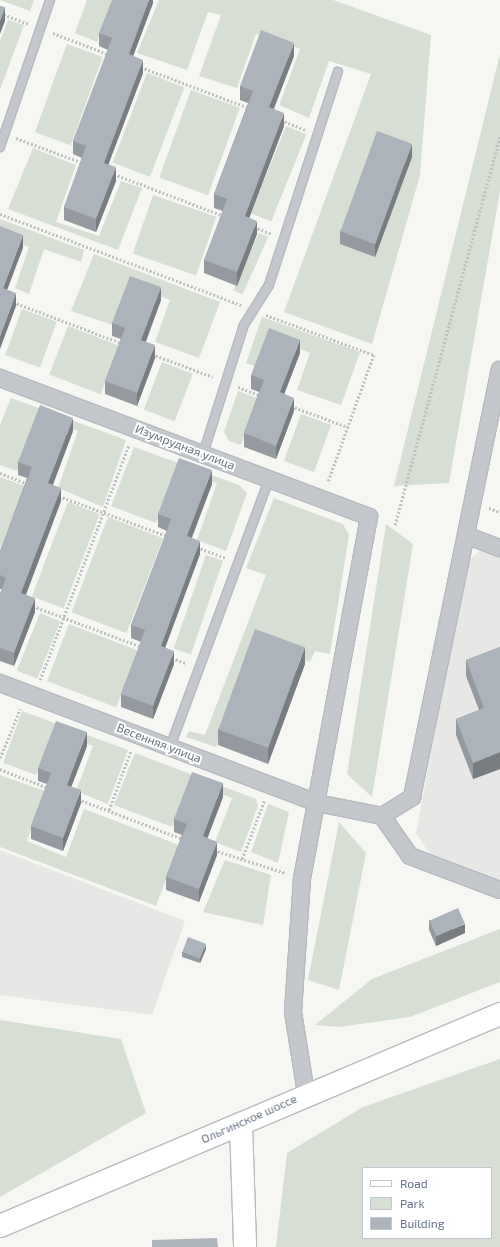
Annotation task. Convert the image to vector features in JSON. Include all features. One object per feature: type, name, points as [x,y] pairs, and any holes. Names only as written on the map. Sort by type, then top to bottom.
[{"type":"main road","name":"Ольгинское шоссе","points":[[0,1226],[241,1124],[306,1093],[500,1014]]},
{"type":"main road","points":[[241,1124],[245,1247]]},
{"type":"street","points":[[500,370],[468,536],[412,797],[382,816],[410,856],[500,890]]},
{"type":"street","name":"Изумрудная улица","points":[[0,378],[369,516],[317,803]]},
{"type":"street","points":[[468,536],[500,548]]},
{"type":"street","name":"Весенняя улица","points":[[0,684],[317,803],[382,816]]},
{"type":"street","points":[[306,1093],[293,1012],[302,879],[317,803]]},
{"type":"lane","points":[[0,147],[50,0]]},
{"type":"lane","points":[[203,454],[244,324],[269,285],[338,72]]},
{"type":"lane","points":[[170,747],[269,479]]},
{"type":"path","points":[[0,13],[110,55]]},
{"type":"path","points":[[137,65],[251,108]]},
{"type":"path","points":[[278,118],[318,134]]},
{"type":"path","points":[[5,133],[85,164]]},
{"type":"path","points":[[395,525],[500,137]]},
{"type":"path","points":[[106,171],[226,216]]},
{"type":"path","points":[[246,224],[284,238]]},
{"type":"path","points":[[11,301],[124,344]]},
{"type":"path","points":[[149,353],[263,396]]},
{"type":"path","points":[[288,406],[348,427]]},
{"type":"path","points":[[38,684],[132,439]]},
{"type":"path","points":[[0,473],[30,484]]},
{"type":"path","points":[[57,495],[169,537]]},
{"type":"path","points":[[189,545],[227,558]]},
{"type":"path","points":[[30,605],[144,648]]},
{"type":"path","points":[[169,657],[188,664]]},
{"type":"path","points":[[109,810],[132,748]]},
{"type":"path","points":[[0,769],[50,789]]},
{"type":"path","points":[[242,859],[265,797]]},
{"type":"path","points":[[75,798],[186,840]]},
{"type":"path","points":[[212,849],[302,879]]},
{"type":"shaded area","points":[[482,549],[500,556],[500,880],[429,853],[416,833],[467,562]]},
{"type":"shaded area","points":[[0,850],[185,921],[152,1015],[0,995]]},
{"type":"green space","points":[[0,0],[34,0],[30,11]]},
{"type":"green space","points":[[87,0],[112,0],[97,42],[75,33]]},
{"type":"green space","points":[[159,0],[333,0],[431,35],[420,175],[372,344],[284,312],[371,74],[329,61],[309,118],[279,105],[300,49],[256,34],[237,88],[199,76],[221,15],[208,12],[187,70],[137,53]]},
{"type":"green space","points":[[8,20],[24,25],[0,90],[0,41]]},
{"type":"green space","points":[[67,44],[103,57],[71,145],[35,132]]},
{"type":"green space","points":[[500,54],[500,191],[449,483],[394,486]]},
{"type":"green space","points":[[147,73],[184,87],[150,177],[113,163]]},
{"type":"green space","points":[[191,90],[240,108],[208,195],[159,177]]},
{"type":"green space","points":[[286,126],[306,134],[271,221],[251,213]]},
{"type":"green space","points":[[33,148],[76,165],[56,222],[99,236],[121,181],[142,188],[118,250],[8,209]]},
{"type":"green space","points":[[153,195],[216,217],[196,275],[133,254]]},
{"type":"green space","points":[[0,219],[84,250],[81,262],[44,249],[29,294],[15,288],[29,247],[0,237]]},
{"type":"green space","points":[[259,233],[268,237],[243,295],[233,291]]},
{"type":"green space","points":[[94,254],[220,302],[199,358],[155,342],[170,300],[129,284],[113,325],[71,311]]},
{"type":"green space","points":[[22,309],[57,322],[40,368],[5,355]]},
{"type":"green space","points":[[262,317],[360,352],[341,405],[297,390],[310,353],[267,336],[257,367],[246,363]]},
{"type":"green space","points":[[68,326],[119,346],[101,394],[49,375]]},
{"type":"green space","points":[[162,362],[193,374],[175,421],[144,410]]},
{"type":"green space","points":[[238,391],[257,398],[241,445],[229,441],[224,432]]},
{"type":"green space","points":[[11,398],[126,440],[103,507],[58,488],[78,431],[38,415],[17,471],[0,465],[0,425]]},
{"type":"green space","points":[[301,414],[331,425],[314,472],[284,461]]},
{"type":"green space","points":[[134,447],[239,485],[247,493],[226,551],[197,540],[217,483],[177,469],[156,523],[111,506]]},
{"type":"green space","points":[[0,477],[25,486],[0,549]]},
{"type":"green space","points":[[274,498],[343,524],[349,535],[330,654],[315,651],[310,662],[253,642],[216,747],[186,737],[189,731],[205,735],[266,575],[246,568]]},
{"type":"green space","points":[[68,502],[100,514],[64,608],[32,596]]},
{"type":"green space","points":[[108,517],[163,538],[127,633],[71,612]]},
{"type":"green space","points":[[386,524],[413,544],[372,797],[347,774]]},
{"type":"green space","points":[[206,555],[223,561],[191,654],[174,649]]},
{"type":"green space","points":[[40,613],[60,621],[37,679],[17,670]]},
{"type":"green space","points":[[69,624],[138,651],[116,707],[47,681]]},
{"type":"green space","points":[[22,711],[128,750],[108,804],[76,791],[93,746],[54,731],[36,775],[3,763]]},
{"type":"green space","points":[[135,753],[256,799],[258,806],[241,852],[215,842],[232,798],[190,782],[172,827],[114,805]]},
{"type":"green space","points":[[0,775],[45,791],[27,841],[66,857],[84,809],[179,845],[156,906],[0,847]]},
{"type":"green space","points":[[268,804],[289,812],[278,863],[251,852]]},
{"type":"green space","points":[[339,822],[366,853],[339,990],[308,980]]},
{"type":"green space","points":[[225,860],[271,875],[263,925],[203,912]]},
{"type":"green space","points":[[500,929],[500,982],[410,1017],[339,1027],[315,1025],[372,979]]},
{"type":"green space","points":[[0,1020],[121,1039],[146,1113],[0,1197]]},
{"type":"green space","points":[[500,1059],[500,1247],[276,1247],[287,1153],[363,1107]]},
{"type":"building","points":[[112,0],[149,0],[129,54],[143,60],[104,163],[116,167],[96,219],[64,207],[86,146],[73,141],[112,38],[99,33]]},
{"type":"building","points":[[0,6],[5,7],[0,21]]},
{"type":"building","points":[[261,30],[294,43],[269,107],[284,113],[245,216],[257,221],[237,272],[204,260],[227,199],[214,194],[253,91],[240,86]]},
{"type":"building","points":[[377,131],[412,144],[375,244],[340,232]]},
{"type":"building","points":[[0,226],[23,235],[3,288],[16,293],[0,336]]},
{"type":"building","points":[[130,276],[161,287],[141,340],[155,345],[137,393],[105,381],[125,328],[112,323]]},
{"type":"building","points":[[269,328],[300,340],[280,392],[294,398],[276,446],[244,433],[264,380],[251,375]]},
{"type":"building","points":[[40,405],[73,418],[48,483],[61,488],[21,593],[35,598],[14,653],[0,648],[0,594],[6,578],[0,575],[0,551],[32,467],[18,462]]},
{"type":"building","points":[[179,458],[212,470],[187,536],[200,541],[161,646],[174,651],[153,706],[121,694],[145,630],[131,625],[171,519],[158,514]]},
{"type":"building","points":[[255,629],[305,647],[268,748],[218,730]]},
{"type":"building","points":[[500,647],[500,752],[473,763],[456,719],[484,708],[466,660]]},
{"type":"building","points":[[56,721],[87,732],[67,785],[81,790],[63,838],[31,826],[51,773],[38,768]]},
{"type":"building","points":[[192,772],[223,783],[203,836],[217,842],[199,889],[166,877],[187,824],[174,819]]},
{"type":"building","points":[[458,908],[465,924],[437,936],[430,921]]},
{"type":"building","points":[[188,937],[206,944],[200,959],[182,952]]},
{"type":"building","points":[[217,1238],[218,1247],[152,1247],[152,1240]]}]
